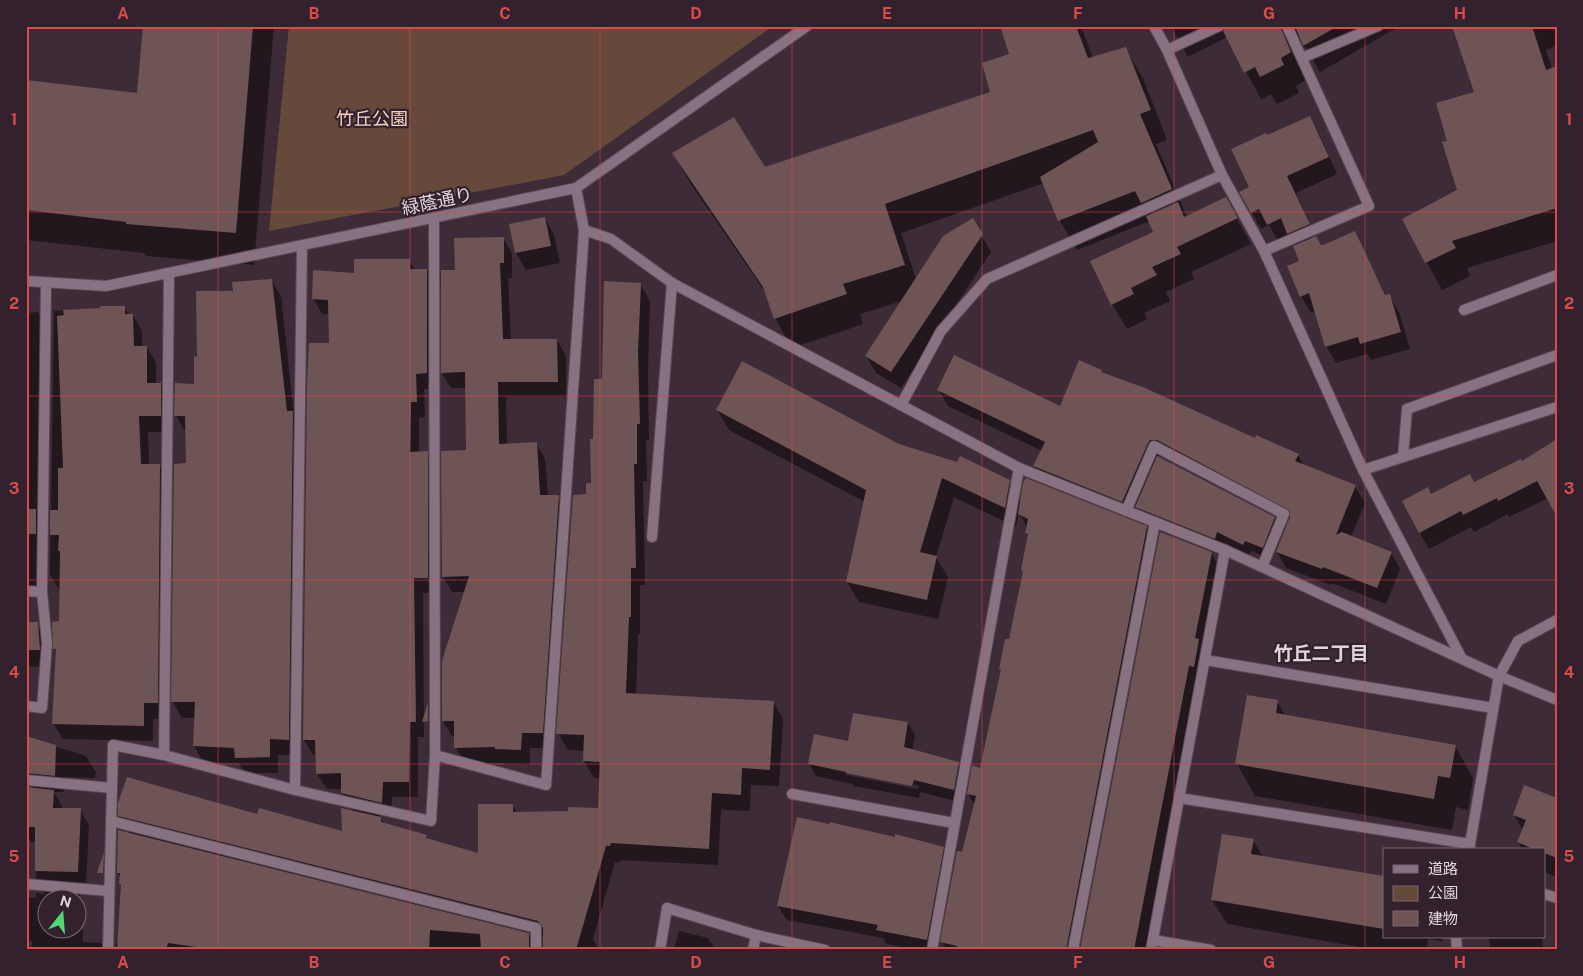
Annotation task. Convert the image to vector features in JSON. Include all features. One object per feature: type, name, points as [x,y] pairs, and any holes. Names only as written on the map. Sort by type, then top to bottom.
[{"type":"street","name":"緑蔭通り","points":[[26,280],[106,286],[576,188],[807,26]]},
{"type":"street","points":[[1154,26],[1167,50],[1222,175],[1264,251],[1363,470],[1461,657]]},
{"type":"street","points":[[1167,50],[1219,26]]},
{"type":"street","points":[[1264,251],[1370,206],[1287,26]]},
{"type":"street","points":[[1302,58],[1378,26]]},
{"type":"street","points":[[901,405],[942,331],[987,279],[1222,175]]},
{"type":"street","points":[[435,755],[546,785],[584,230],[576,188]]},
{"type":"street","points":[[108,950],[112,745],[164,755],[295,790],[431,821],[435,755],[434,218]]},
{"type":"street","points":[[584,230],[611,239],[672,283],[1019,468],[1225,550],[1499,676],[1557,700]]},
{"type":"street","points":[[295,790],[302,246]]},
{"type":"street","points":[[164,755],[169,274]]},
{"type":"street","points":[[1464,310],[1557,275]]},
{"type":"street","points":[[26,706],[42,708],[47,642],[42,592],[46,283]]},
{"type":"street","points":[[652,537],[672,283]]},
{"type":"street","points":[[1403,457],[1407,408],[1557,355]]},
{"type":"street","points":[[1363,470],[1557,406]]},
{"type":"street","points":[[1126,511],[1154,446],[1284,514],[1262,567]]},
{"type":"street","points":[[932,950],[1019,468]]},
{"type":"street","points":[[1073,950],[1155,522]]},
{"type":"street","points":[[1211,950],[1152,945],[1225,550]]},
{"type":"street","points":[[26,591],[42,592]]},
{"type":"street","points":[[1179,798],[1469,847],[1499,676],[1518,641],[1557,620]]},
{"type":"street","points":[[1205,660],[1493,708]]},
{"type":"street","points":[[26,780],[112,788]]},
{"type":"street","points":[[792,794],[954,823]]},
{"type":"street","points":[[111,821],[536,928],[536,950]]},
{"type":"street","points":[[26,884],[109,890]]},
{"type":"street","points":[[660,950],[667,908],[756,935],[825,950]]},
{"type":"street","points":[[753,950],[756,935]]},
{"type":"green space","name":"竹丘公園","points":[[289,26],[773,26],[564,175],[269,231]]},
{"type":"building","points":[[143,26],[253,26],[236,233],[126,224],[126,222],[26,210],[26,80],[137,93]]},
{"type":"building","points":[[1000,26],[1076,26],[1088,58],[1126,47],[1151,110],[1140,114],[1172,189],[1141,203],[1135,191],[1058,221],[1040,177],[1098,142],[1093,130],[885,204],[905,265],[843,284],[847,294],[774,319],[763,287],[672,153],[734,117],[765,167],[990,92],[982,63],[1009,54]]},
{"type":"building","points":[[1226,26],[1280,26],[1291,52],[1281,58],[1284,65],[1260,77],[1255,67],[1244,73],[1223,31]]},
{"type":"building","points":[[1295,26],[1338,26],[1303,46]]},
{"type":"building","points":[[1452,26],[1532,26],[1546,70],[1557,66],[1557,208],[1452,241],[1456,248],[1425,263],[1402,219],[1457,190],[1442,142],[1447,141],[1436,103],[1474,92]]},
{"type":"building","points":[[1310,116],[1329,157],[1287,176],[1310,224],[1287,234],[1281,218],[1267,225],[1259,209],[1251,213],[1239,192],[1249,187],[1231,149]]},
{"type":"building","points":[[1226,197],[1238,218],[1177,247],[1181,254],[1152,267],[1157,275],[1131,288],[1134,294],[1111,305],[1090,261],[1153,232],[1146,216],[1178,202],[1184,217]]},
{"type":"building","points":[[545,217],[551,246],[515,253],[509,224]]},
{"type":"building","points":[[973,218],[983,234],[891,372],[865,356],[943,236]]},
{"type":"building","points":[[1355,231],[1385,295],[1390,294],[1401,332],[1360,344],[1358,337],[1325,347],[1309,293],[1300,297],[1287,266],[1299,261],[1293,246],[1316,236],[1321,245],[1323,245]]},
{"type":"building","points":[[504,237],[504,263],[500,263],[503,339],[557,339],[558,382],[498,382],[499,444],[537,442],[540,495],[559,495],[543,733],[522,733],[521,750],[495,749],[495,747],[454,748],[454,721],[442,721],[442,661],[469,576],[442,577],[441,451],[466,450],[465,372],[441,373],[441,270],[455,270],[454,238]]},
{"type":"building","points":[[354,259],[410,259],[410,269],[427,269],[427,373],[416,374],[417,402],[411,402],[410,452],[428,451],[428,578],[414,578],[416,722],[410,722],[409,782],[383,782],[382,803],[341,793],[341,773],[316,774],[315,740],[303,740],[309,343],[329,343],[328,300],[312,299],[313,270],[354,273]]},
{"type":"building","points":[[272,279],[287,411],[293,411],[289,740],[270,739],[270,757],[235,758],[234,748],[193,746],[195,702],[171,702],[174,464],[186,463],[185,416],[174,416],[175,383],[194,384],[194,356],[197,357],[196,291],[233,291],[232,282]]},
{"type":"building","points":[[604,281],[641,283],[638,352],[640,424],[637,424],[637,464],[634,464],[636,568],[631,568],[631,617],[629,617],[626,693],[774,701],[770,770],[742,768],[741,795],[712,793],[709,849],[611,843],[610,846],[606,846],[576,950],[543,950],[543,928],[538,921],[118,816],[118,803],[127,777],[257,814],[259,808],[342,831],[341,808],[381,817],[381,822],[427,835],[426,838],[478,853],[478,804],[513,804],[513,812],[568,811],[568,807],[598,808],[600,762],[583,761],[584,735],[556,734],[573,495],[586,494],[586,483],[591,483],[590,439],[593,439],[594,379],[602,379]]},
{"type":"building","points":[[100,306],[125,306],[125,314],[133,314],[134,346],[147,346],[147,383],[161,383],[161,416],[139,416],[141,464],[160,464],[158,703],[144,703],[144,726],[52,724],[56,649],[53,649],[52,622],[59,621],[60,551],[58,551],[59,535],[50,535],[50,510],[58,510],[58,468],[63,468],[57,316],[64,315],[63,310],[100,308]]},
{"type":"building","points":[[954,355],[1060,406],[1079,360],[1102,370],[1101,372],[1145,388],[1255,438],[1256,435],[1299,454],[1295,461],[1356,485],[1336,535],[1342,532],[1392,552],[1377,588],[1323,567],[1322,569],[1276,552],[1290,517],[1289,510],[1157,440],[1150,440],[1148,443],[1122,502],[1033,466],[1045,442],[937,390]]},
{"type":"building","points":[[742,361],[899,444],[957,462],[960,456],[1010,480],[1005,508],[942,478],[920,552],[937,556],[927,600],[846,582],[866,490],[716,410]]},
{"type":"building","points":[[1557,439],[1557,517],[1537,481],[1498,501],[1497,498],[1463,515],[1461,511],[1419,533],[1402,501],[1428,487],[1431,494],[1470,474],[1474,482],[1521,459],[1522,461]]},
{"type":"building","points":[[1157,456],[1275,517],[1263,548],[1245,541],[1243,545],[1217,532],[1215,539],[1135,507]]},
{"type":"building","points":[[1026,478],[1147,526],[1066,950],[956,950],[957,946],[940,942],[957,851],[962,852],[976,796],[967,794],[972,765],[980,768],[1001,669],[999,669],[1005,639],[1009,639],[1023,571],[1021,570],[1028,534],[1025,533],[1028,519],[1018,514],[1023,483]]},
{"type":"building","points":[[26,509],[36,509],[36,534],[26,534]]},
{"type":"building","points":[[1160,532],[1212,552],[1195,638],[1199,639],[1194,667],[1189,666],[1134,950],[1080,950]]},
{"type":"building","points":[[26,622],[38,622],[40,650],[26,650]]},
{"type":"building","points":[[1247,695],[1278,700],[1276,713],[1456,745],[1450,778],[1438,776],[1434,799],[1235,764]]},
{"type":"building","points":[[428,703],[428,721],[422,722]]},
{"type":"building","points":[[853,713],[908,722],[904,747],[959,762],[954,790],[914,780],[912,786],[808,764],[814,734],[848,741]]},
{"type":"building","points":[[26,736],[56,745],[55,776],[26,773]]},
{"type":"building","points":[[1524,785],[1557,798],[1557,858],[1546,854],[1546,848],[1531,848],[1517,842],[1526,820],[1513,815]]},
{"type":"building","points":[[26,787],[54,790],[53,808],[81,808],[78,872],[35,871],[35,827],[26,827]]},
{"type":"building","points":[[797,817],[829,824],[830,822],[895,837],[895,834],[944,847],[927,940],[876,930],[878,925],[777,906]]},
{"type":"building","points":[[118,830],[529,933],[529,950],[481,950],[480,934],[430,930],[429,950],[217,950],[168,943],[166,950],[117,950],[121,884],[119,884],[120,873],[117,873]]},
{"type":"building","points":[[1222,834],[1254,839],[1251,854],[1383,876],[1383,929],[1211,900]]},
{"type":"building","points":[[104,852],[103,873],[97,873]]},
{"type":"district","name":"竹丘二丁目","points":[[1321,653]]}]
